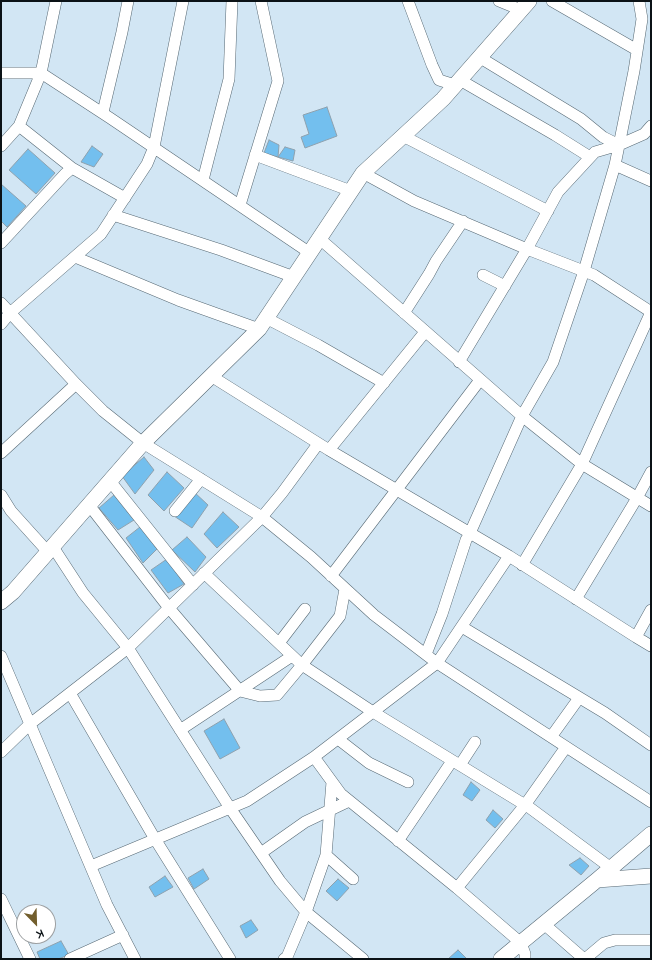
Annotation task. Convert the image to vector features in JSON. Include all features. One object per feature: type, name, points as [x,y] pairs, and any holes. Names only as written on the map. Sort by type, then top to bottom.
[{"type":"street","points":[[1,146],[19,126],[41,73],[56,1]]},
{"type":"street","points":[[102,112],[122,32],[128,1]]},
{"type":"street","points":[[1,324],[10,314],[101,234],[147,164],[154,147],[183,1]]},
{"type":"street","points":[[203,180],[229,80],[232,1]]},
{"type":"street","points":[[240,205],[278,81],[261,1]]},
{"type":"street","points":[[408,1],[439,80],[457,82],[555,135],[590,157]]},
{"type":"street","points":[[499,1],[525,6]]},
{"type":"street","points":[[552,1],[637,50]]},
{"type":"street","points":[[426,654],[442,614],[466,540],[522,416],[553,362],[584,271],[615,165],[642,19],[639,1]]},
{"type":"street","points":[[1,602],[13,592],[142,443],[263,324],[363,173],[443,99],[525,6]]},
{"type":"street","points":[[479,57],[581,119],[603,137],[619,145]]},
{"type":"street","points":[[1,73],[41,73],[102,112],[310,252]]},
{"type":"street","points":[[19,126],[72,168],[125,198]]},
{"type":"street","points":[[459,362],[527,249],[558,192],[595,152],[619,145],[644,134],[651,126]]},
{"type":"street","points":[[403,136],[548,211]]},
{"type":"street","points":[[255,156],[352,191]]},
{"type":"street","points":[[615,165],[651,181]]},
{"type":"street","points":[[1,243],[72,168]]},
{"type":"street","points":[[363,173],[414,201],[527,249],[594,275],[651,312],[582,464],[522,564]]},
{"type":"street","points":[[114,215],[221,250],[294,277]]},
{"type":"street","points":[[404,313],[430,274],[436,261],[463,222]]},
{"type":"street","points":[[320,238],[522,416],[582,464],[651,506]]},
{"type":"street","points":[[75,257],[178,300],[263,324],[318,345],[384,382]]},
{"type":"street","points":[[483,275],[505,286]]},
{"type":"street","points":[[1,303],[103,411],[142,443],[262,517],[311,557],[374,615],[438,663],[651,802]]},
{"type":"street","points":[[329,450],[425,332]]},
{"type":"street","points":[[211,376],[318,444],[509,556],[651,646]]},
{"type":"street","points":[[331,576],[480,380]]},
{"type":"street","points":[[1,453],[76,384]]},
{"type":"street","points":[[1,752],[30,724],[128,648],[193,585],[262,517],[282,493],[318,444]]},
{"type":"street","points":[[576,599],[651,472]]},
{"type":"street","points":[[175,511],[201,479]]},
{"type":"street","points":[[110,481],[193,585]]},
{"type":"street","points":[[1,495],[11,511],[51,549],[83,593],[128,648],[230,808],[280,881],[306,912],[363,959]]},
{"type":"street","points":[[89,505],[169,608],[240,691],[260,696],[277,695],[340,616],[345,589]]},
{"type":"street","points":[[91,866],[247,801],[314,757],[438,663],[509,556]]},
{"type":"street","points":[[204,573],[302,665],[373,712],[525,805],[611,868]]},
{"type":"street","points":[[279,643],[305,609]]},
{"type":"street","points":[[636,637],[651,610]]},
{"type":"street","points":[[462,627],[605,713],[651,746]]},
{"type":"street","points":[[1,656],[107,905],[135,959]]},
{"type":"street","points":[[180,730],[292,656]]},
{"type":"street","points":[[70,693],[155,839],[230,959]]},
{"type":"street","points":[[551,737],[579,698]]},
{"type":"street","points":[[338,739],[369,763],[408,782]]},
{"type":"street","points":[[398,841],[456,763],[475,742]]},
{"type":"street","points":[[457,888],[525,805],[566,747]]},
{"type":"street","points":[[314,757],[341,794],[457,888],[521,943],[525,954],[525,959]]},
{"type":"street","points":[[284,959],[287,956],[306,912],[326,855],[332,782]]},
{"type":"street","points":[[261,853],[305,822],[349,801]]},
{"type":"street","points":[[501,959],[651,834]]},
{"type":"street","points":[[326,855],[353,879]]},
{"type":"street","points":[[597,880],[651,876]]},
{"type":"street","points":[[1,899],[30,959]]},
{"type":"street","points":[[544,924],[584,959],[604,944],[615,940],[651,940]]},
{"type":"street","points":[[70,959],[123,935]]},
{"type":"building","points":[[327,107],[337,136],[305,148],[301,137],[309,134],[303,115]]},
{"type":"building","points":[[269,140],[279,145],[278,157],[264,153]]},
{"type":"building","points":[[92,146],[103,154],[94,167],[81,162]]},
{"type":"building","points":[[285,147],[295,150],[293,161],[278,157]]},
{"type":"building","points":[[28,149],[55,173],[36,194],[9,170]]},
{"type":"building","points":[[1,184],[26,206],[7,227],[1,221]]},
{"type":"building","points":[[144,457],[154,470],[135,494],[122,476]]},
{"type":"building","points":[[167,472],[184,488],[164,511],[148,495]]},
{"type":"building","points":[[193,491],[208,505],[192,528],[174,516]]},
{"type":"building","points":[[114,495],[134,520],[118,530],[99,508]]},
{"type":"building","points":[[223,512],[239,527],[217,548],[204,534]]},
{"type":"building","points":[[140,527],[157,549],[143,563],[126,538]]},
{"type":"building","points":[[187,537],[206,557],[195,572],[172,550]]},
{"type":"building","points":[[167,559],[184,584],[168,593],[151,570]]},
{"type":"building","points":[[224,719],[240,748],[220,759],[204,731]]},
{"type":"building","points":[[471,782],[480,790],[472,801],[463,795]]},
{"type":"building","points":[[493,810],[503,819],[495,828],[486,820]]},
{"type":"building","points":[[580,858],[589,866],[581,875],[569,865]]},
{"type":"building","points":[[203,869],[209,879],[194,889],[188,878]]},
{"type":"building","points":[[165,876],[173,887],[155,897],[149,887]]},
{"type":"building","points":[[338,879],[349,888],[337,901],[326,891]]},
{"type":"building","points":[[251,920],[258,930],[246,938],[240,926]]},
{"type":"building","points":[[61,941],[69,955],[58,959],[40,959],[37,952]]},
{"type":"building","points":[[458,950],[467,959],[448,959]]}]
